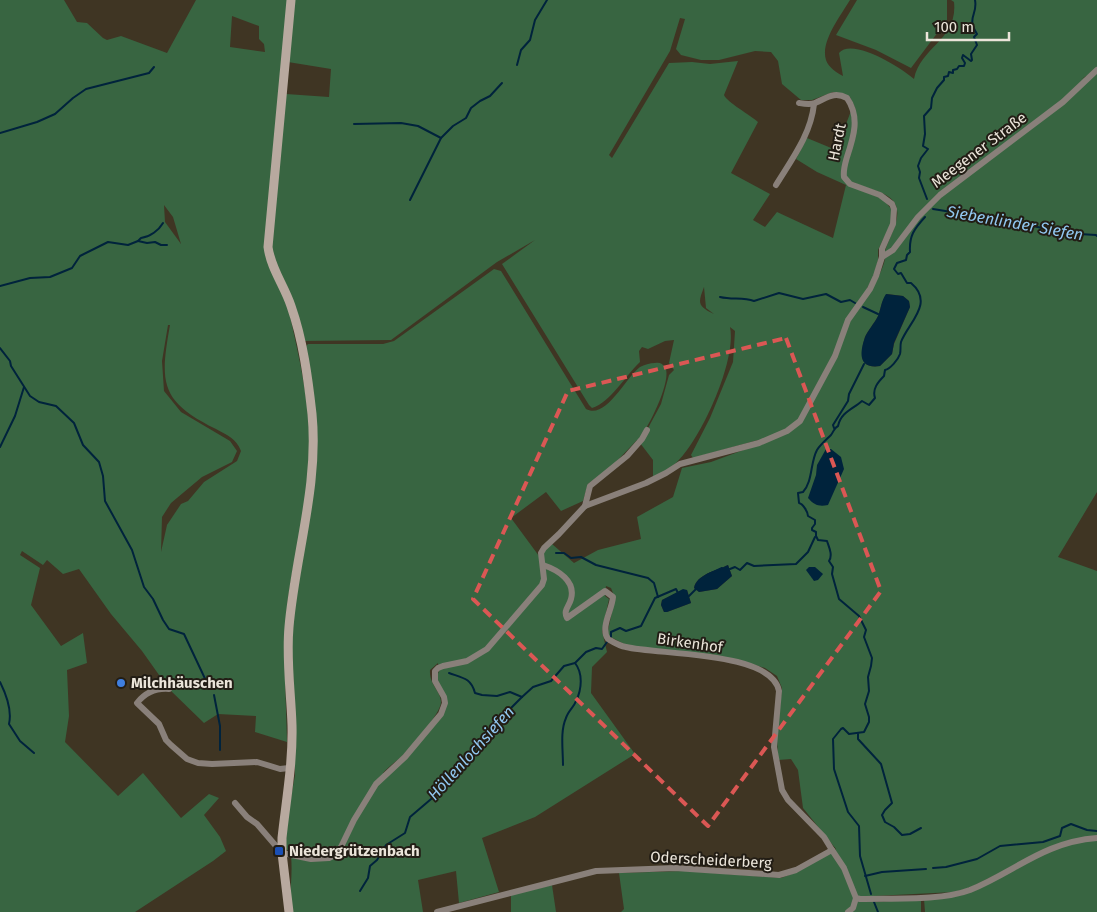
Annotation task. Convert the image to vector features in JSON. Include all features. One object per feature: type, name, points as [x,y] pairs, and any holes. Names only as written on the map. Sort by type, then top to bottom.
[{"type":"street","points":[[289,912],[282,853],[292,727],[288,635],[292,599],[310,494],[313,439],[312,412],[300,341],[291,305],[272,268],[268,247],[291,0]]},
{"type":"street","name":"Meegener Straße","points":[[882,256],[892,250],[918,217],[940,195],[1063,102],[1097,70]]},
{"type":"street","name":"Hardt","points":[[799,103],[814,104],[833,94],[843,96],[850,104],[854,112],[856,124],[844,166],[844,177],[850,184],[885,198],[892,204],[894,209],[893,224],[882,249],[882,256]]},
{"type":"street","name":"Hardt","points":[[776,185],[801,146],[813,113],[814,104]]},
{"type":"street","points":[[235,803],[246,816],[257,824],[282,853],[302,858],[329,858],[337,852],[376,784],[405,757],[444,709],[444,697],[435,681],[435,672],[443,666],[467,661],[488,649],[542,585],[544,579],[541,554],[544,548],[585,506],[646,482],[680,464],[759,443],[794,427],[806,411],[831,365],[848,320],[870,288],[882,256]]},
{"type":"street","points":[[585,506],[590,486],[627,456],[648,430]]},
{"type":"street","name":"Birkenhof","points":[[543,565],[558,570],[569,582],[572,594],[566,611],[567,618],[605,591],[613,597],[605,631],[608,639],[624,647],[728,660],[764,671],[774,678],[778,684],[779,691],[774,747],[781,786],[788,800],[814,826],[832,850]]},
{"type":"street","points":[[169,689],[150,692],[141,698],[137,704],[159,724],[170,745],[187,759],[212,764],[257,762],[280,769],[289,768]]},
{"type":"street","points":[[856,898],[922,897],[955,894],[982,884],[1046,850],[1079,840],[1097,838]]},
{"type":"street","points":[[832,850],[844,868],[856,898],[853,908],[848,912]]},
{"type":"street","name":"Oderscheiderberg","points":[[437,912],[596,871],[675,868],[779,875],[796,870],[832,850]]},
{"type":"highlighted area","points":[[786,338],[881,591],[708,826],[473,599],[568,391]]},
{"type":"green space","points":[[0,0],[64,0],[77,22],[87,23],[103,38],[107,40],[121,36],[167,53],[196,0],[288,0],[276,134],[281,133],[286,94],[329,97],[331,69],[288,62],[293,0],[850,0],[837,21],[826,45],[826,60],[829,65],[843,76],[839,53],[845,49],[855,49],[877,56],[914,79],[924,58],[945,34],[950,25],[954,15],[954,2],[951,0],[1097,0],[1097,70],[1081,79],[1097,72],[1097,492],[1058,557],[1097,571],[1097,912],[925,912],[924,899],[962,895],[1000,878],[997,874],[969,888],[954,892],[874,896],[875,902],[921,899],[921,912],[621,912],[624,909],[619,873],[685,871],[781,878],[797,872],[836,849],[803,808],[798,770],[791,759],[778,760],[777,736],[782,688],[777,676],[765,668],[752,664],[714,655],[628,646],[607,635],[615,598],[611,588],[606,586],[605,596],[609,599],[602,631],[607,652],[592,667],[591,693],[635,754],[535,817],[482,838],[499,892],[459,903],[456,871],[418,880],[423,912],[291,912],[291,856],[294,853],[285,849],[295,775],[291,632],[296,587],[309,522],[315,467],[316,430],[313,393],[305,347],[308,344],[383,344],[394,341],[494,269],[501,271],[586,409],[593,411],[608,403],[640,367],[656,363],[663,365],[667,373],[665,382],[658,405],[647,427],[638,441],[614,464],[588,484],[583,501],[561,511],[546,492],[511,518],[539,556],[552,544],[574,563],[598,550],[641,539],[637,517],[673,497],[682,468],[711,462],[757,445],[758,440],[693,458],[691,455],[710,418],[733,362],[735,331],[730,327],[731,341],[728,359],[723,378],[706,419],[686,452],[676,463],[653,477],[653,460],[640,443],[661,404],[669,375],[674,370],[669,363],[674,340],[665,341],[648,349],[642,347],[639,351],[640,362],[612,394],[599,405],[592,408],[502,264],[535,240],[497,262],[391,340],[300,341],[294,316],[290,316],[307,402],[310,455],[307,491],[286,616],[287,742],[255,732],[256,716],[218,714],[204,723],[169,689],[79,569],[63,574],[47,560],[43,565],[22,551],[20,555],[40,568],[31,605],[61,646],[83,633],[87,663],[67,670],[69,716],[65,742],[118,796],[143,773],[181,818],[209,794],[219,798],[204,815],[220,837],[226,851],[135,912],[0,912]],"holes":[[[232,16],[259,26],[259,39],[264,44],[265,52],[230,47]],[[680,18],[685,19],[676,49],[681,55],[701,60],[719,60],[755,51],[771,52],[778,61],[782,84],[801,100],[812,100],[833,92],[850,97],[856,110],[851,111],[836,150],[807,138],[796,159],[817,172],[846,185],[833,238],[777,212],[765,227],[753,220],[770,194],[731,173],[758,122],[734,105],[724,95],[738,61],[710,64],[692,62],[669,63],[612,158],[609,155],[670,51]],[[853,182],[881,193],[889,197],[897,208],[896,222],[885,249],[883,266],[873,288],[867,288],[874,276],[878,260],[878,250],[893,219],[892,210],[883,199],[847,185]],[[164,205],[173,217],[181,244],[165,222]],[[704,287],[706,308],[714,314],[704,309],[700,304]],[[887,294],[903,296],[909,301],[910,307],[894,344],[892,354],[880,366],[873,366],[865,363],[862,349],[865,337],[878,316],[883,299]],[[168,325],[170,325],[165,376],[168,388],[174,399],[183,409],[197,419],[231,437],[241,451],[237,461],[204,482],[188,501],[181,504],[167,525],[161,552],[162,517],[171,503],[202,477],[232,462],[237,451],[230,441],[181,412],[164,391],[162,361]],[[728,565],[732,576],[717,589],[699,592],[694,588],[696,583],[708,574]],[[687,590],[691,603],[664,612],[661,605],[662,600]],[[438,663],[439,671],[435,681],[444,696],[443,709],[438,718],[411,749],[387,773],[383,773],[413,744],[440,707],[439,694],[431,680],[430,670]]]},
{"type":"green space","points":[[857,0],[947,0],[947,20],[911,68],[876,50],[836,35]]},
{"type":"green space","points":[[552,885],[556,912],[511,912],[511,895]]},
{"type":"water","points":[[886,294],[903,296],[909,301],[910,307],[894,343],[892,354],[880,366],[868,365],[862,359],[865,337],[878,316]]},
{"type":"water","points":[[826,449],[831,449],[841,457],[844,469],[828,505],[819,506],[808,498],[816,475],[817,465]]},
{"type":"water","points":[[728,565],[732,576],[717,589],[699,592],[694,588],[703,576]]},
{"type":"water","points":[[809,567],[815,567],[823,574],[818,580],[814,581],[806,570]]},
{"type":"water","points":[[683,589],[687,590],[691,603],[664,612],[661,605],[662,600]]},
{"type":"waterway","points":[[517,65],[521,50],[530,40],[535,20],[547,0]]},
{"type":"waterway","points":[[927,199],[919,178],[918,166],[928,149],[923,146],[925,134],[924,116],[931,108],[932,98],[944,77],[948,76],[949,72],[953,73],[953,70],[959,66],[964,66],[963,55],[972,60],[971,54],[977,45],[974,37],[977,34],[972,24],[975,0]]},
{"type":"waterway","points":[[0,133],[37,122],[55,114],[86,89],[149,73],[154,67]]},
{"type":"waterway","points":[[410,200],[441,138],[453,126],[466,118],[471,108],[490,96],[502,83]]},
{"type":"waterway","points":[[354,124],[401,123],[418,126],[441,138]]},
{"type":"waterway","name":"Siebenlinder Siefen","points":[[933,209],[1025,224],[1063,233],[1097,236]]},
{"type":"waterway","points":[[871,894],[860,856],[859,826],[848,812],[834,769],[833,739],[843,728],[849,734],[864,732],[869,722],[865,704],[869,691],[868,677],[872,658],[864,637],[866,630],[859,616],[839,599],[832,574],[833,567],[829,561],[831,554],[827,541],[818,540],[816,532],[812,530],[815,520],[808,516],[805,508],[799,503],[798,493],[803,492],[806,488],[818,448],[831,435],[848,411],[862,401],[869,405],[875,398],[875,389],[884,376],[885,370],[899,356],[901,342],[918,313],[921,298],[918,290],[911,283],[907,283],[901,273],[898,274],[894,269],[897,263],[906,260],[910,252],[910,241],[913,233],[925,217]]},
{"type":"waterway","points":[[0,286],[30,278],[50,277],[72,268],[80,256],[108,242],[128,245],[151,235],[163,223]]},
{"type":"waterway","points":[[138,241],[167,245]]},
{"type":"waterway","points":[[720,297],[754,301],[779,293],[803,299],[826,294],[841,302],[850,300],[855,303]]},
{"type":"waterway","points":[[863,307],[878,314]]},
{"type":"waterway","points":[[0,348],[10,361],[11,366],[30,396],[39,402],[56,406],[74,423],[83,445],[99,462],[103,476],[105,501],[132,550],[144,587],[153,599],[169,629],[184,634],[208,685]]},
{"type":"waterway","points":[[834,428],[833,425],[848,401],[849,394],[864,364]]},
{"type":"waterway","points":[[0,447],[15,416],[24,387]]},
{"type":"waterway","name":"Höllenlochsiefen","points":[[730,569],[735,567],[740,570],[747,563],[754,566],[796,564],[808,552],[815,537]]},
{"type":"waterway","points":[[556,553],[564,553],[571,558],[581,557],[596,565],[648,578],[654,583],[658,597]]},
{"type":"waterway","name":"Höllenlochsiefen","points":[[707,575],[722,568]]},
{"type":"waterway","name":"Höllenlochsiefen","points":[[611,637],[611,632],[620,628],[626,631],[641,626],[655,598],[676,589],[678,593]]},
{"type":"waterway","name":"Höllenlochsiefen","points":[[689,596],[696,589]]},
{"type":"waterway","name":"Höllenlochsiefen","points":[[360,891],[368,878],[370,866],[377,860],[386,845],[405,833],[410,817],[444,788],[447,778],[468,754],[475,750],[478,741],[499,724],[505,714],[533,687],[551,681],[564,666],[575,663],[586,652],[596,648],[602,649],[607,642]]},
{"type":"waterway","points":[[563,765],[562,735],[564,723],[575,703],[580,686],[579,671],[575,663]]},
{"type":"waterway","points":[[449,673],[469,681],[475,693],[497,696],[510,692],[522,697]]},
{"type":"waterway","points":[[0,682],[8,703],[9,724],[20,741],[34,753]]},
{"type":"waterway","points":[[214,695],[220,726],[220,750]]},
{"type":"waterway","points":[[858,734],[858,739],[881,764],[892,803],[882,815],[885,822],[902,835],[910,834],[921,828]]},
{"type":"waterway","points":[[933,868],[946,867],[977,859],[1000,846],[1043,842],[1060,836],[1062,828],[1071,824],[1087,830],[1097,831]]},
{"type":"waterway","points":[[865,876],[882,872],[926,869]]},
{"type":"waterway","points":[[874,902],[878,912]]},
{"type":"place","name":"Milchhäuschen","points":[[121,683]]},
{"type":"place","name":"Niedergrützenbach","points":[[279,851]]}]
